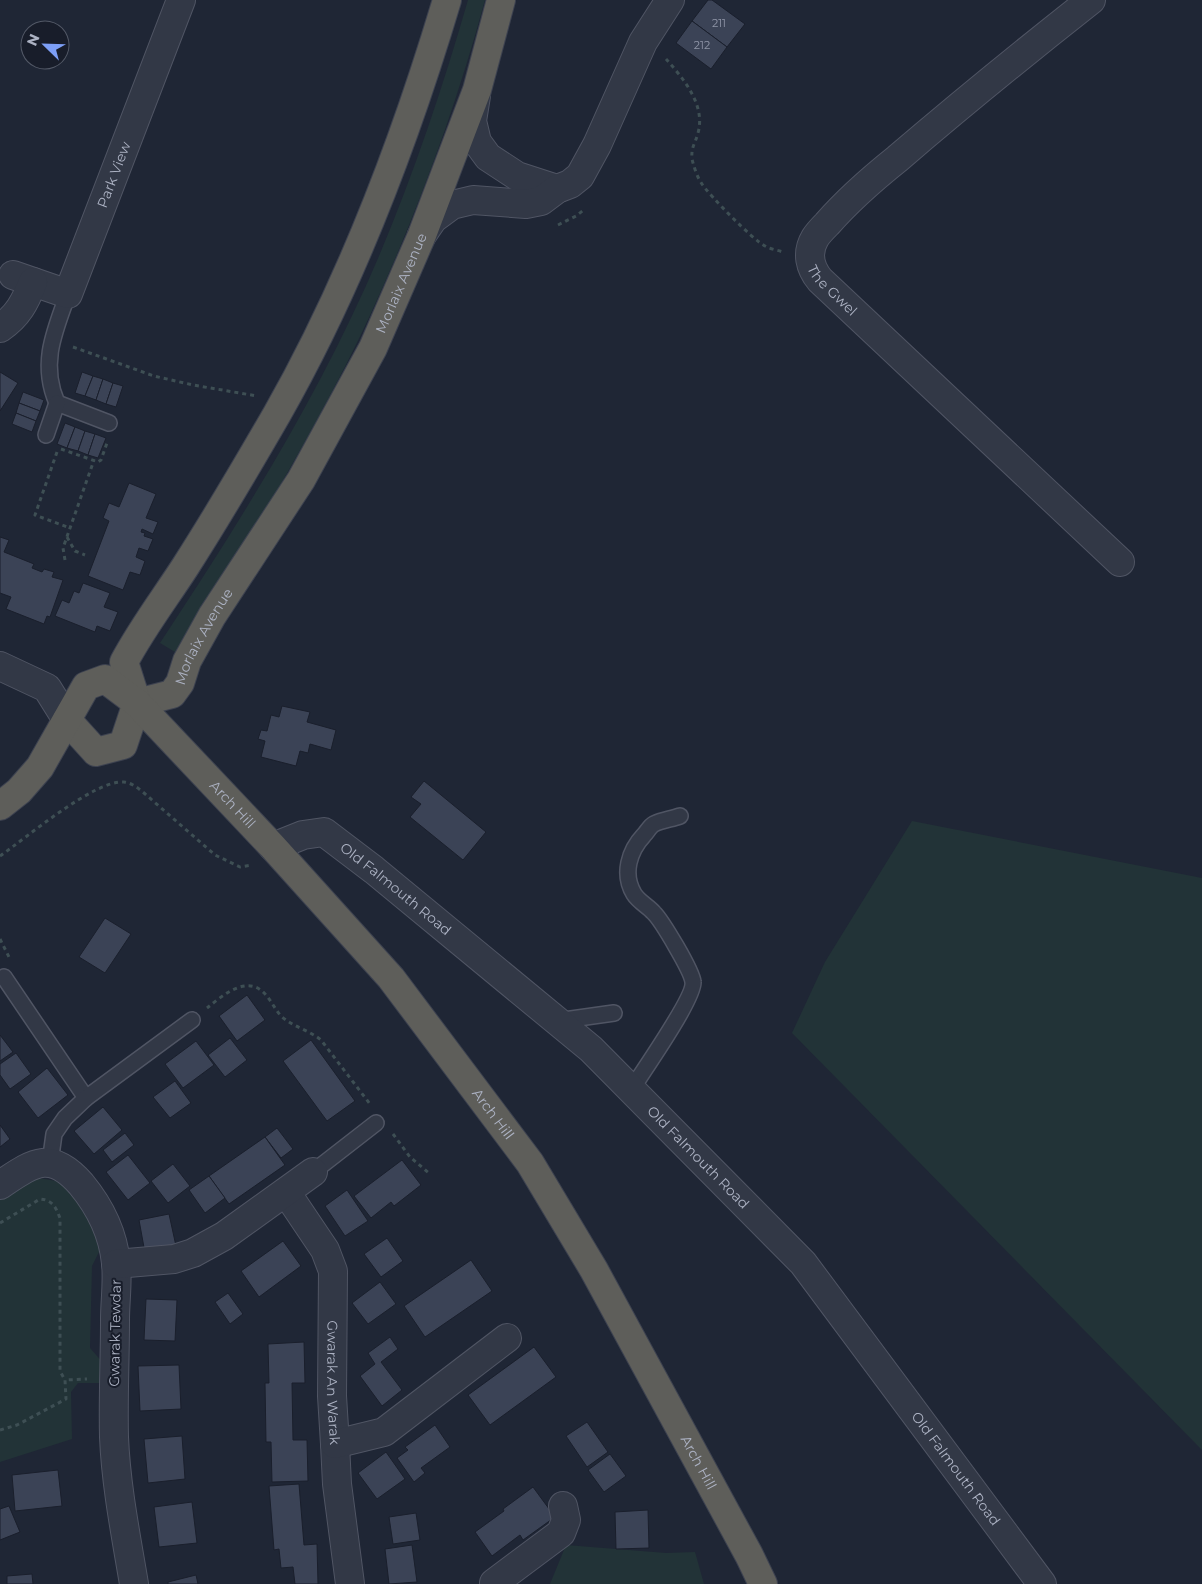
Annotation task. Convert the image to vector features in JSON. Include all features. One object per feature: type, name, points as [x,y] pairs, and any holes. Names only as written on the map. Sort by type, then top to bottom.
[{"type":"highway","points":[[67,720],[96,752],[123,745],[137,703],[124,662],[144,627],[215,519],[277,414],[316,343],[363,241],[391,170],[424,75],[447,0]]},
{"type":"highway","name":"Morlaix Avenue","points":[[137,703],[172,694],[180,682],[187,661],[212,616],[306,472],[373,348],[422,235],[477,90],[501,0]]},
{"type":"highway","points":[[0,806],[19,791],[40,768],[86,686],[105,679],[137,703]]},
{"type":"highway","name":"Arch Hill","points":[[137,703],[273,847],[391,978],[530,1163],[632,1338],[750,1555],[763,1584]]},
{"type":"street","name":"Park View","points":[[68,294],[181,0]]},
{"type":"street","points":[[422,235],[433,219],[445,209],[461,202],[473,200],[526,204],[540,201],[580,176],[597,145],[641,46],[670,0]]},
{"type":"street","name":"The Gwel","points":[[1091,0],[868,183],[814,238],[810,251],[810,262],[813,272],[820,280],[1120,562]]},
{"type":"street","points":[[477,90],[472,121],[477,142],[488,157],[517,176],[557,189]]},
{"type":"street","points":[[0,328],[14,318],[20,310],[23,278],[68,294]]},
{"type":"street","points":[[0,666],[47,688],[67,720]]},
{"type":"street","name":"Old Falmouth Road","points":[[273,847],[303,835],[324,832],[374,870],[590,1049],[802,1263],[1042,1584]]},
{"type":"street","points":[[0,1185],[28,1167],[38,1163],[50,1163]]},
{"type":"street","name":"Gwarak Tewdar","points":[[50,1163],[62,1166],[67,1170],[80,1183],[98,1207],[105,1220],[116,1264],[114,1438],[123,1521],[134,1584]]},
{"type":"street","points":[[116,1264],[174,1259],[193,1252],[224,1236],[313,1172]]},
{"type":"street","name":"Gwarak An Warak","points":[[286,1192],[325,1250],[333,1271],[332,1396],[337,1484],[350,1584]]},
{"type":"street","points":[[335,1444],[384,1432],[507,1338]]},
{"type":"street","points":[[490,1578],[561,1533],[566,1520],[563,1506]]},
{"type":"lane","points":[[46,435],[57,403],[51,388],[49,352],[68,294]]},
{"type":"lane","points":[[57,403],[109,422]]},
{"type":"lane","points":[[631,1090],[679,1016],[693,989],[694,981],[673,941],[654,913],[634,894],[629,878],[628,866],[630,853],[653,825],[680,816]]},
{"type":"lane","points":[[4,977],[86,1098]]},
{"type":"lane","points":[[557,1021],[614,1013]]},
{"type":"lane","points":[[50,1163],[54,1134],[65,1118],[86,1098],[192,1020]]},
{"type":"lane","points":[[313,1172],[382,1125]]},
{"type":"path","points":[[641,46],[666,60],[686,83],[692,96],[700,121],[698,134],[692,144],[692,159],[701,183],[764,246],[786,252],[787,247]]},
{"type":"path","points":[[52,339],[154,376],[265,398]]},
{"type":"path","points":[[70,528],[34,515],[59,448],[98,462],[101,460],[108,438]]},
{"type":"path","points":[[65,560],[63,548],[94,460]]},
{"type":"path","points":[[67,536],[75,551],[85,555]]},
{"type":"path","points":[[0,856],[82,798],[102,787],[123,782],[132,784],[144,793],[215,855],[240,867],[251,866],[273,847]]},
{"type":"path","points":[[192,1020],[233,989],[250,986],[261,990],[282,1016],[321,1040],[372,1106]]},
{"type":"path","points":[[382,1125],[410,1157],[430,1174]]},
{"type":"path","points":[[0,1223],[40,1199],[48,1200],[55,1206],[60,1218],[60,1372],[65,1380],[66,1399],[18,1425],[0,1430]]},
{"type":"path","points":[[65,1380],[115,1378]]},
{"type":"shaded area","points":[[468,0],[485,0],[475,37],[439,148],[381,291],[345,367],[292,465],[175,652],[160,643],[250,503],[306,406],[332,357],[379,256],[416,161]]},
{"type":"shaded area","points":[[912,821],[1202,878],[1202,1450],[792,1033],[825,962]]},
{"type":"shaded area","points":[[39,1178],[56,1181],[69,1189],[83,1209],[96,1236],[100,1250],[92,1266],[90,1348],[104,1364],[104,1383],[78,1383],[71,1392],[72,1439],[0,1462],[0,1200],[26,1181]]},
{"type":"shaded area","points":[[566,1545],[666,1553],[695,1552],[704,1584],[550,1584]]},
{"type":"building","points":[[708,0],[712,0],[745,24],[727,47],[692,21]]},
{"type":"building","points":[[692,21],[727,47],[711,69],[676,43]]},
{"type":"building","points":[[0,372],[18,383],[0,411]]},
{"type":"building","points":[[82,372],[93,376],[85,396],[75,393]]},
{"type":"building","points":[[93,376],[103,379],[96,400],[85,396]]},
{"type":"building","points":[[103,379],[113,383],[106,404],[96,400]]},
{"type":"building","points":[[113,383],[123,386],[116,407],[106,404]]},
{"type":"building","points":[[23,392],[44,400],[40,411],[19,403]]},
{"type":"building","points":[[19,403],[40,411],[36,421],[16,413]]},
{"type":"building","points":[[16,413],[36,421],[32,432],[12,424]]},
{"type":"building","points":[[65,423],[75,427],[67,448],[57,444]]},
{"type":"building","points":[[75,427],[85,431],[78,451],[67,448]]},
{"type":"building","points":[[85,431],[95,434],[88,455],[78,451]]},
{"type":"building","points":[[95,434],[106,438],[98,458],[88,455]]},
{"type":"building","points":[[129,483],[156,494],[146,518],[158,522],[153,534],[142,529],[141,532],[145,533],[144,536],[153,539],[148,551],[139,548],[136,557],[145,561],[140,575],[130,572],[123,590],[88,576],[109,521],[103,518],[109,503],[119,507]]},
{"type":"building","points":[[0,537],[9,540],[4,552],[34,564],[32,568],[42,572],[44,569],[54,572],[52,577],[63,580],[50,617],[47,616],[44,624],[6,609],[11,597],[0,593]]},
{"type":"building","points":[[83,583],[110,593],[104,607],[118,612],[110,631],[97,626],[95,632],[55,616],[62,600],[69,603],[74,591],[79,593]]},
{"type":"building","points":[[282,706],[310,712],[307,722],[336,730],[331,750],[310,744],[308,753],[300,751],[296,766],[261,757],[265,741],[258,739],[261,730],[267,731],[271,715],[279,717]]},
{"type":"building","points":[[424,781],[486,832],[463,860],[410,817],[421,804],[411,797]]},
{"type":"building","points":[[105,918],[131,934],[105,973],[79,957]]},
{"type":"building","points":[[247,995],[265,1020],[237,1041],[219,1016]]},
{"type":"building","points":[[0,1035],[13,1052],[0,1061]]},
{"type":"building","points":[[230,1038],[247,1060],[225,1077],[208,1055]]},
{"type":"building","points":[[311,1040],[355,1101],[327,1121],[283,1061]]},
{"type":"building","points":[[196,1041],[214,1065],[183,1088],[165,1064]]},
{"type":"building","points":[[16,1053],[31,1074],[10,1089],[0,1075],[0,1064]]},
{"type":"building","points":[[47,1068],[68,1095],[38,1118],[18,1092]]},
{"type":"building","points":[[175,1081],[191,1103],[170,1118],[153,1097]]},
{"type":"building","points":[[103,1107],[122,1130],[94,1154],[74,1131]]},
{"type":"building","points":[[0,1125],[10,1139],[0,1147]]},
{"type":"building","points":[[277,1128],[293,1149],[281,1158],[265,1137]]},
{"type":"building","points":[[125,1133],[134,1145],[112,1162],[103,1150]]},
{"type":"building","points":[[265,1137],[285,1165],[229,1204],[209,1176]]},
{"type":"building","points":[[128,1155],[150,1183],[128,1200],[106,1172]]},
{"type":"building","points":[[402,1160],[421,1185],[394,1206],[391,1202],[371,1218],[354,1196]]},
{"type":"building","points":[[173,1164],[190,1186],[168,1203],[151,1181]]},
{"type":"building","points":[[209,1176],[225,1198],[205,1213],[189,1190]]},
{"type":"building","points":[[347,1190],[368,1221],[345,1236],[325,1206]]},
{"type":"building","points":[[169,1214],[176,1246],[145,1253],[139,1220]]},
{"type":"building","points":[[387,1238],[403,1261],[381,1277],[364,1254]]},
{"type":"building","points":[[283,1241],[301,1266],[259,1297],[241,1271]]},
{"type":"building","points":[[471,1260],[492,1291],[425,1337],[404,1306]]},
{"type":"building","points":[[380,1282],[396,1304],[368,1324],[352,1303]]},
{"type":"building","points":[[228,1293],[243,1314],[230,1324],[215,1302]]},
{"type":"building","points":[[146,1299],[177,1300],[175,1341],[144,1340]]},
{"type":"building","points":[[390,1337],[398,1349],[381,1362],[402,1390],[382,1406],[360,1376],[375,1364],[368,1353]]},
{"type":"building","points":[[304,1342],[305,1383],[292,1383],[293,1440],[307,1440],[308,1481],[272,1482],[271,1442],[266,1442],[265,1383],[269,1383],[268,1344]]},
{"type":"building","points":[[534,1347],[556,1377],[490,1425],[468,1395]]},
{"type":"building","points":[[179,1365],[181,1409],[140,1411],[138,1366]]},
{"type":"building","points":[[587,1422],[608,1452],[587,1467],[566,1436]]},
{"type":"building","points":[[435,1425],[450,1447],[421,1468],[425,1473],[414,1482],[397,1458],[408,1450],[405,1447]]},
{"type":"building","points":[[182,1436],[185,1479],[148,1483],[144,1439]]},
{"type":"building","points":[[386,1452],[405,1479],[377,1499],[358,1473]]},
{"type":"building","points":[[610,1454],[626,1476],[604,1492],[588,1470]]},
{"type":"building","points":[[58,1470],[62,1506],[15,1511],[12,1475]]},
{"type":"building","points":[[299,1484],[304,1545],[317,1544],[318,1584],[295,1584],[293,1567],[281,1568],[279,1549],[274,1550],[269,1486]]},
{"type":"building","points":[[533,1487],[555,1517],[523,1540],[520,1535],[492,1556],[475,1532]]},
{"type":"building","points":[[192,1502],[197,1543],[159,1547],[154,1507]]},
{"type":"building","points":[[9,1506],[20,1532],[0,1540],[0,1509]]},
{"type":"building","points":[[648,1510],[649,1548],[616,1549],[615,1512]]},
{"type":"building","points":[[416,1513],[420,1540],[393,1544],[389,1517]]},
{"type":"building","points":[[412,1545],[417,1582],[389,1584],[385,1549]]},
{"type":"building","points":[[32,1574],[33,1584],[7,1584],[7,1576]]},
{"type":"building","points":[[196,1575],[198,1584],[168,1584],[168,1582]]}]
